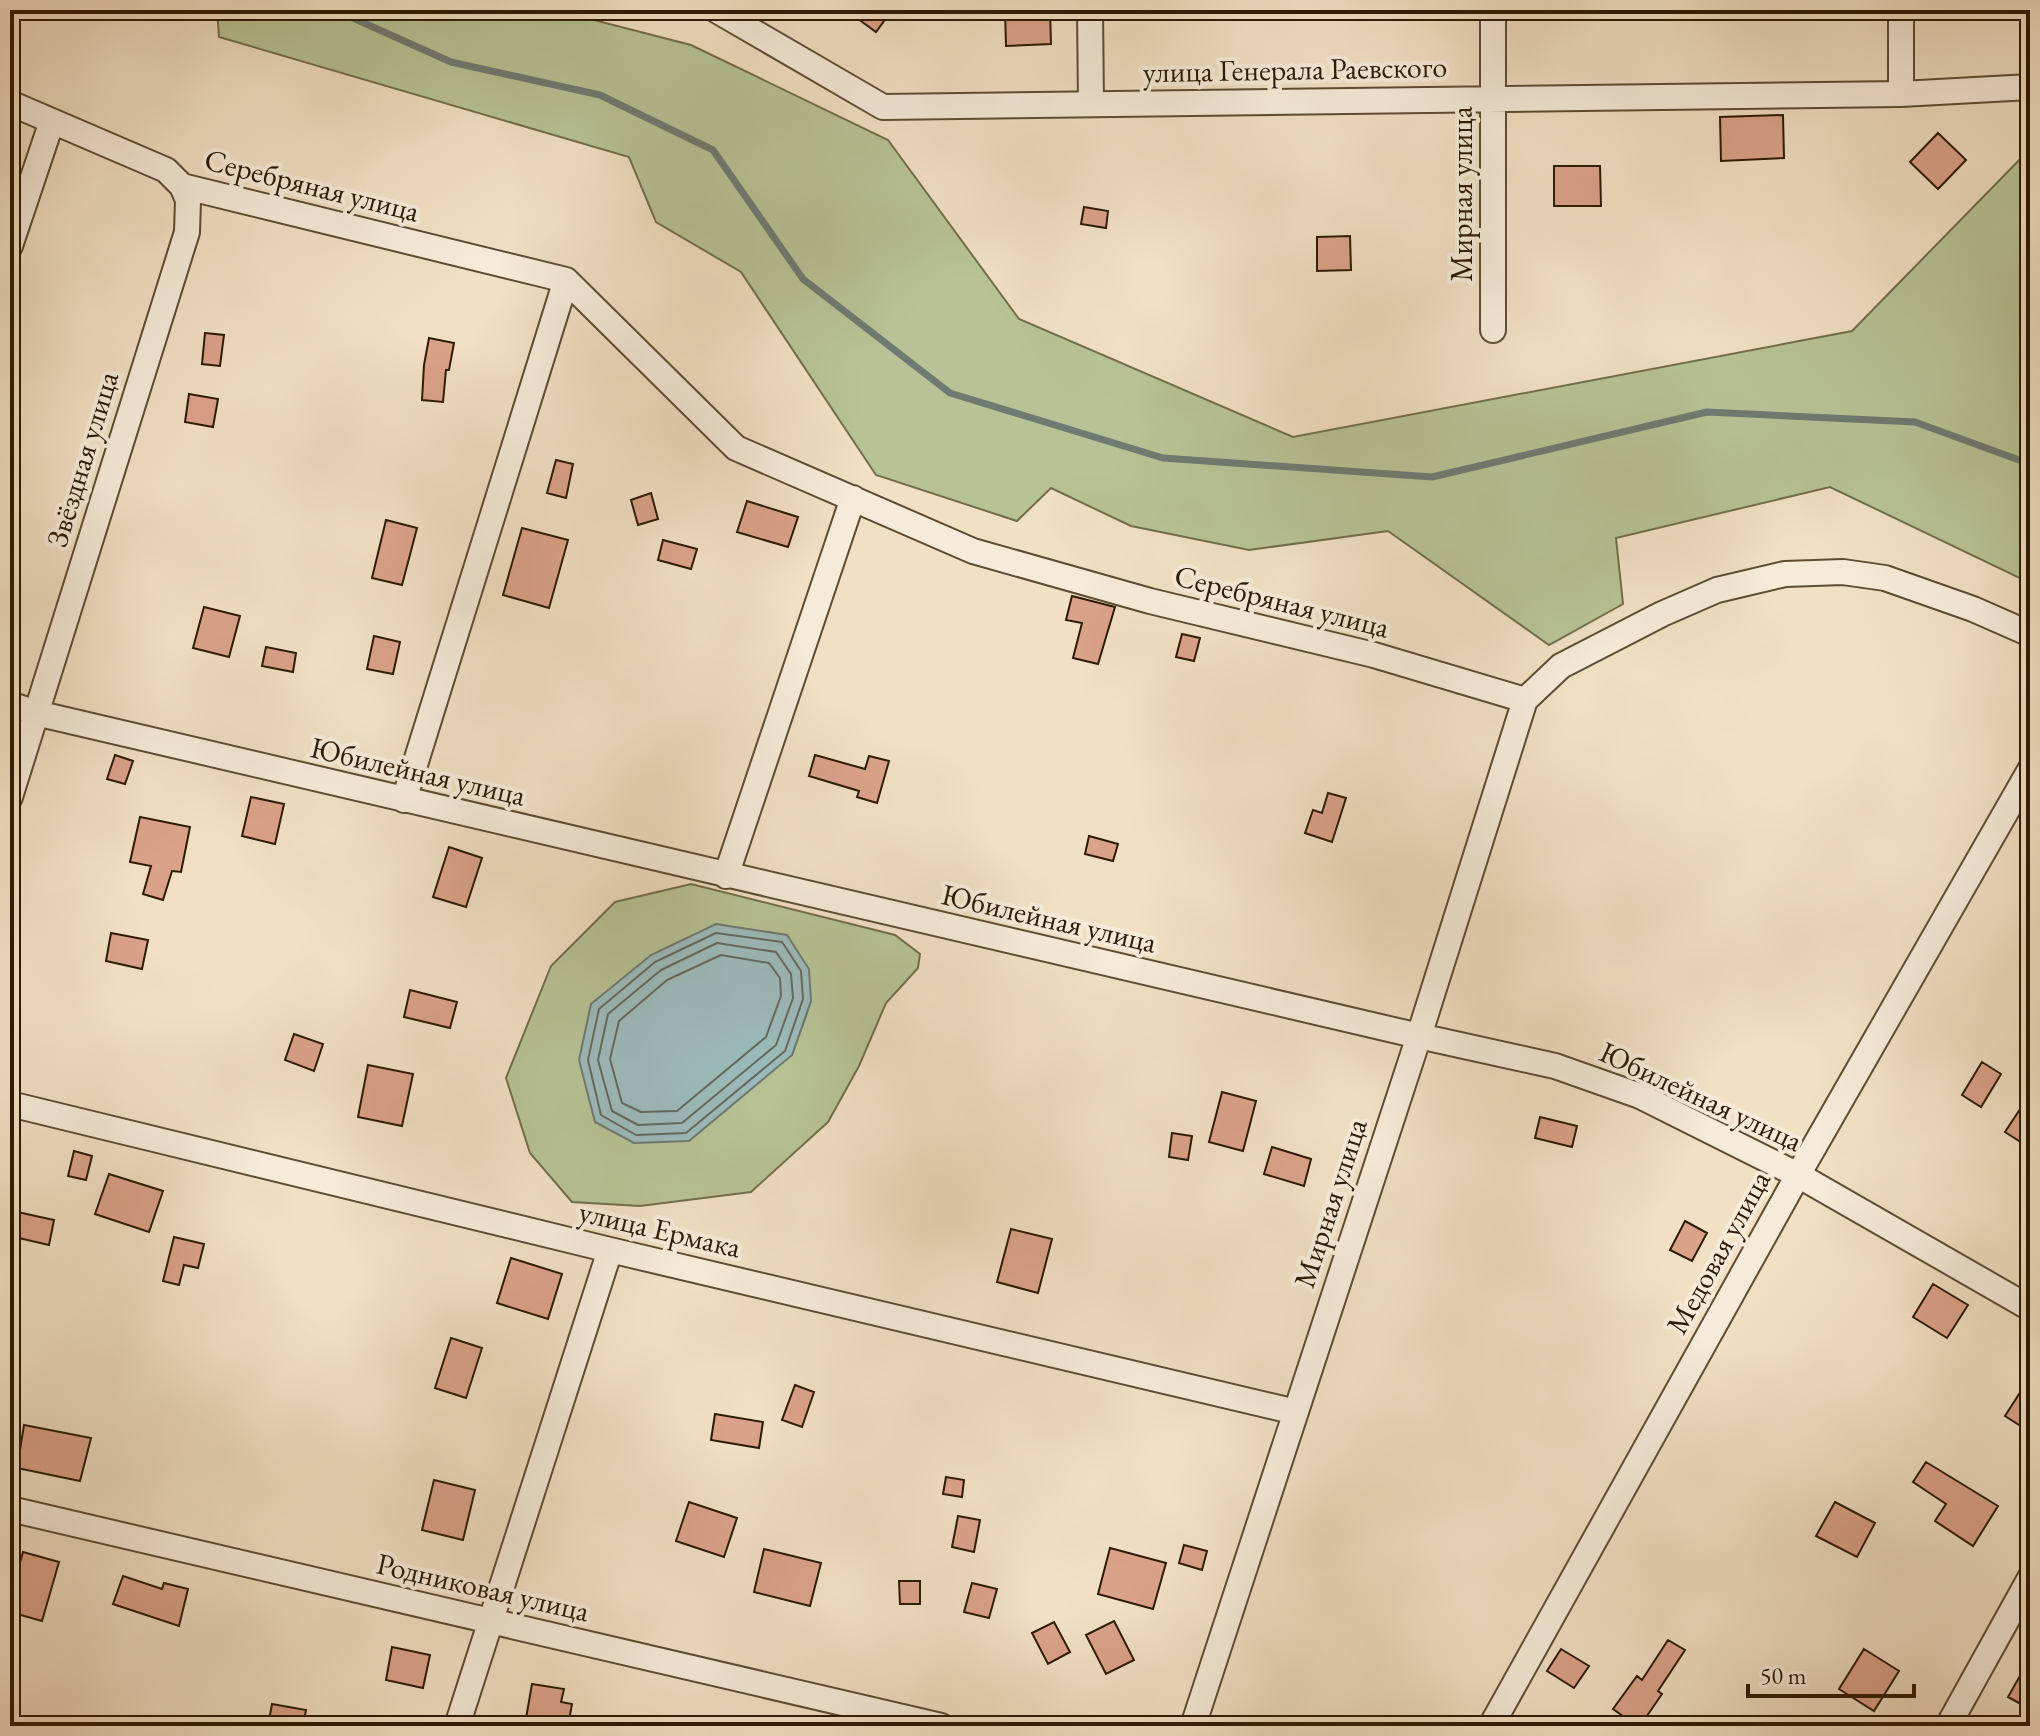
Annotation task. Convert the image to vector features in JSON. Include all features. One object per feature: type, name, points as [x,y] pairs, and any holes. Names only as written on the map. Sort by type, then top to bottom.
[{"type":"street","name":"улица Генерала Раевского","points":[[716,10],[883,107],[1901,94],[2030,87]]},
{"type":"street","points":[[1090,10],[1091,104]]},
{"type":"street","name":"Мирная улица","points":[[1493,10],[1493,330]]},
{"type":"street","points":[[1901,10],[1901,94]]},
{"type":"street","name":"Серебряная улица","points":[[10,103],[166,170],[182,186],[566,280],[736,448],[973,551],[1150,601],[1374,655],[1525,700]]},
{"type":"street","points":[[10,246],[52,121]]},
{"type":"street","name":"Звёздная улица","points":[[10,797],[187,232],[188,200],[182,186]]},
{"type":"street","points":[[404,800],[566,280]]},
{"type":"street","points":[[726,876],[853,498]]},
{"type":"street","points":[[1525,700],[1561,666],[1662,614],[1717,590],[1785,574],[1843,572],[1885,578],[1973,609],[2030,634]]},
{"type":"street","name":"Мирная улица","points":[[1193,1726],[1419,1036],[1525,700]]},
{"type":"street","name":"Юбилейная улица","points":[[10,704],[36,713],[726,876],[1555,1066],[1640,1096],[1798,1175],[2030,1308]]},
{"type":"street","name":"Медовая улица","points":[[1491,1726],[1798,1175],[2030,770]]},
{"type":"street","name":"улица Ермака","points":[[10,1104],[1296,1412]]},
{"type":"street","points":[[457,1726],[610,1250]]},
{"type":"street","name":"Родниковая улица","points":[[10,1509],[941,1726]]},
{"type":"street","points":[[1948,1726],[2030,1578]]},
{"type":"green space","points":[[217,10],[555,10],[691,45],[888,140],[1019,319],[1293,437],[1852,331],[2030,149],[2030,583],[1830,487],[1616,538],[1623,604],[1549,645],[1388,531],[1249,550],[1131,526],[1051,488],[1017,521],[876,475],[741,272],[656,222],[629,157],[219,37]]},
{"type":"green space","points":[[691,884],[895,935],[920,954],[918,968],[886,1003],[859,1066],[828,1122],[751,1192],[640,1206],[572,1202],[530,1153],[506,1078],[551,966],[615,902]],"holes":[[[811,1001],[792,1055],[755,1084]]]},
{"type":"water","points":[[167,10],[257,10],[222,20]]},
{"type":"water","points":[[716,924],[787,935],[809,969],[811,1001],[792,1055],[689,1141],[634,1143],[595,1122],[579,1060],[591,1004],[651,955]]},
{"type":"building","points":[[846,10],[892,10],[876,32]]},
{"type":"building","points":[[1005,10],[1050,10],[1051,44],[1006,46]]},
{"type":"building","points":[[1783,115],[1784,158],[1721,161],[1720,117]]},
{"type":"building","points":[[1938,133],[1966,160],[1938,189],[1910,162]]},
{"type":"building","points":[[1554,166],[1600,166],[1601,206],[1554,206]]},
{"type":"building","points":[[1084,207],[1108,211],[1106,228],[1081,224]]},
{"type":"building","points":[[1350,236],[1351,270],[1317,271],[1317,237]]},
{"type":"building","points":[[205,333],[224,335],[220,366],[202,364]]},
{"type":"building","points":[[429,338],[454,343],[449,370],[446,370],[443,402],[422,400]]},
{"type":"building","points":[[189,394],[218,399],[213,427],[185,422]]},
{"type":"building","points":[[556,460],[573,464],[566,498],[547,493]]},
{"type":"building","points":[[651,493],[658,519],[638,525],[631,500]]},
{"type":"building","points":[[747,501],[798,517],[788,547],[737,532]]},
{"type":"building","points":[[386,520],[417,528],[402,585],[372,578]]},
{"type":"building","points":[[522,528],[568,540],[549,608],[503,595]]},
{"type":"building","points":[[663,540],[697,549],[691,569],[658,560]]},
{"type":"building","points":[[1072,596],[1115,607],[1098,664],[1073,658],[1082,623],[1066,620]]},
{"type":"building","points":[[204,607],[240,616],[229,657],[193,648]]},
{"type":"building","points":[[1182,634],[1200,638],[1194,661],[1176,657]]},
{"type":"building","points":[[374,636],[400,642],[393,674],[367,669]]},
{"type":"building","points":[[266,647],[296,653],[293,672],[262,666]]},
{"type":"building","points":[[115,755],[133,761],[125,784],[107,779]]},
{"type":"building","points":[[815,755],[865,769],[869,756],[889,761],[877,803],[857,797],[859,791],[809,776]]},
{"type":"building","points":[[1328,793],[1346,798],[1332,842],[1305,833],[1313,810],[1322,813]]},
{"type":"building","points":[[251,797],[284,804],[275,844],[242,836]]},
{"type":"building","points":[[140,817],[190,827],[181,872],[172,871],[163,900],[143,894],[151,866],[130,862]]},
{"type":"building","points":[[1089,836],[1118,844],[1113,861],[1085,854]]},
{"type":"building","points":[[449,847],[482,858],[466,907],[433,897]]},
{"type":"building","points":[[111,933],[148,940],[142,969],[106,961]]},
{"type":"building","points":[[410,990],[457,1002],[450,1028],[404,1017]]},
{"type":"building","points":[[294,1034],[323,1044],[314,1071],[285,1060]]},
{"type":"building","points":[[1982,1062],[2001,1074],[1981,1107],[1962,1095]]},
{"type":"building","points":[[368,1065],[413,1074],[402,1126],[358,1117]]},
{"type":"building","points":[[1222,1092],[1256,1101],[1243,1151],[1209,1142]]},
{"type":"building","points":[[2030,1094],[2030,1148],[2005,1132]]},
{"type":"building","points":[[1540,1117],[1577,1126],[1572,1147],[1535,1138]]},
{"type":"building","points":[[1172,1133],[1192,1136],[1188,1160],[1169,1157]]},
{"type":"building","points":[[1272,1147],[1311,1159],[1304,1186],[1264,1174]]},
{"type":"building","points":[[74,1151],[92,1156],[86,1180],[68,1176]]},
{"type":"building","points":[[109,1174],[163,1191],[149,1232],[95,1214]]},
{"type":"building","points":[[13,1211],[54,1220],[49,1245],[10,1236]]},
{"type":"building","points":[[1685,1221],[1707,1233],[1692,1261],[1670,1250]]},
{"type":"building","points":[[1011,1229],[1052,1239],[1038,1293],[997,1282]]},
{"type":"building","points":[[174,1237],[204,1244],[198,1268],[184,1265],[179,1285],[163,1281]]},
{"type":"building","points":[[511,1258],[562,1274],[548,1319],[497,1303]]},
{"type":"building","points":[[1933,1284],[1968,1305],[1947,1338],[1913,1317]]},
{"type":"building","points":[[451,1338],[482,1348],[466,1398],[435,1388]]},
{"type":"building","points":[[2030,1377],[2030,1432],[2005,1416]]},
{"type":"building","points":[[795,1385],[814,1392],[802,1427],[782,1420]]},
{"type":"building","points":[[715,1414],[763,1422],[759,1448],[711,1440]]},
{"type":"building","points":[[24,1425],[91,1438],[80,1481],[17,1468]]},
{"type":"building","points":[[1926,1462],[1998,1506],[1973,1546],[1935,1521],[1946,1504],[1913,1482]]},
{"type":"building","points":[[946,1477],[964,1480],[962,1497],[943,1494]]},
{"type":"building","points":[[434,1480],[475,1490],[463,1540],[422,1530]]},
{"type":"building","points":[[689,1502],[737,1518],[724,1557],[676,1541]]},
{"type":"building","points":[[1835,1502],[1875,1523],[1857,1557],[1816,1536]]},
{"type":"building","points":[[958,1516],[980,1520],[974,1552],[952,1547]]},
{"type":"building","points":[[1184,1545],[1207,1551],[1202,1570],[1179,1563]]},
{"type":"building","points":[[1110,1548],[1166,1563],[1153,1609],[1098,1594]]},
{"type":"building","points":[[764,1549],[821,1563],[810,1606],[754,1592]]},
{"type":"building","points":[[23,1552],[59,1562],[42,1621],[10,1612],[10,1597]]},
{"type":"building","points":[[123,1576],[162,1589],[164,1583],[188,1589],[179,1626],[113,1604]]},
{"type":"building","points":[[899,1581],[920,1581],[920,1604],[900,1604]]},
{"type":"building","points":[[972,1583],[997,1589],[989,1618],[964,1612]]},
{"type":"building","points":[[1114,1621],[1134,1660],[1106,1674],[1086,1635]]},
{"type":"building","points":[[1054,1622],[1070,1652],[1048,1664],[1032,1633]]},
{"type":"building","points":[[1668,1640],[1685,1650],[1658,1691],[1662,1694],[1637,1726],[1613,1709],[1637,1676],[1642,1680]]},
{"type":"building","points":[[392,1647],[430,1655],[423,1688],[386,1680]]},
{"type":"building","points":[[1561,1649],[1589,1666],[1574,1688],[1547,1671]]},
{"type":"building","points":[[1864,1649],[1899,1671],[1874,1711],[1839,1689]]},
{"type":"building","points":[[2030,1658],[2030,1709],[2008,1697]]},
{"type":"building","points":[[532,1684],[564,1689],[561,1702],[572,1704],[568,1726],[525,1724]]},
{"type":"building","points":[[272,1704],[306,1710],[303,1726],[268,1726]]},
{"type":"waterway","points":[[335,10],[451,62],[600,95],[713,150],[803,279],[950,393],[1163,458],[1432,477],[1707,412],[1915,422],[2030,464]]}]
